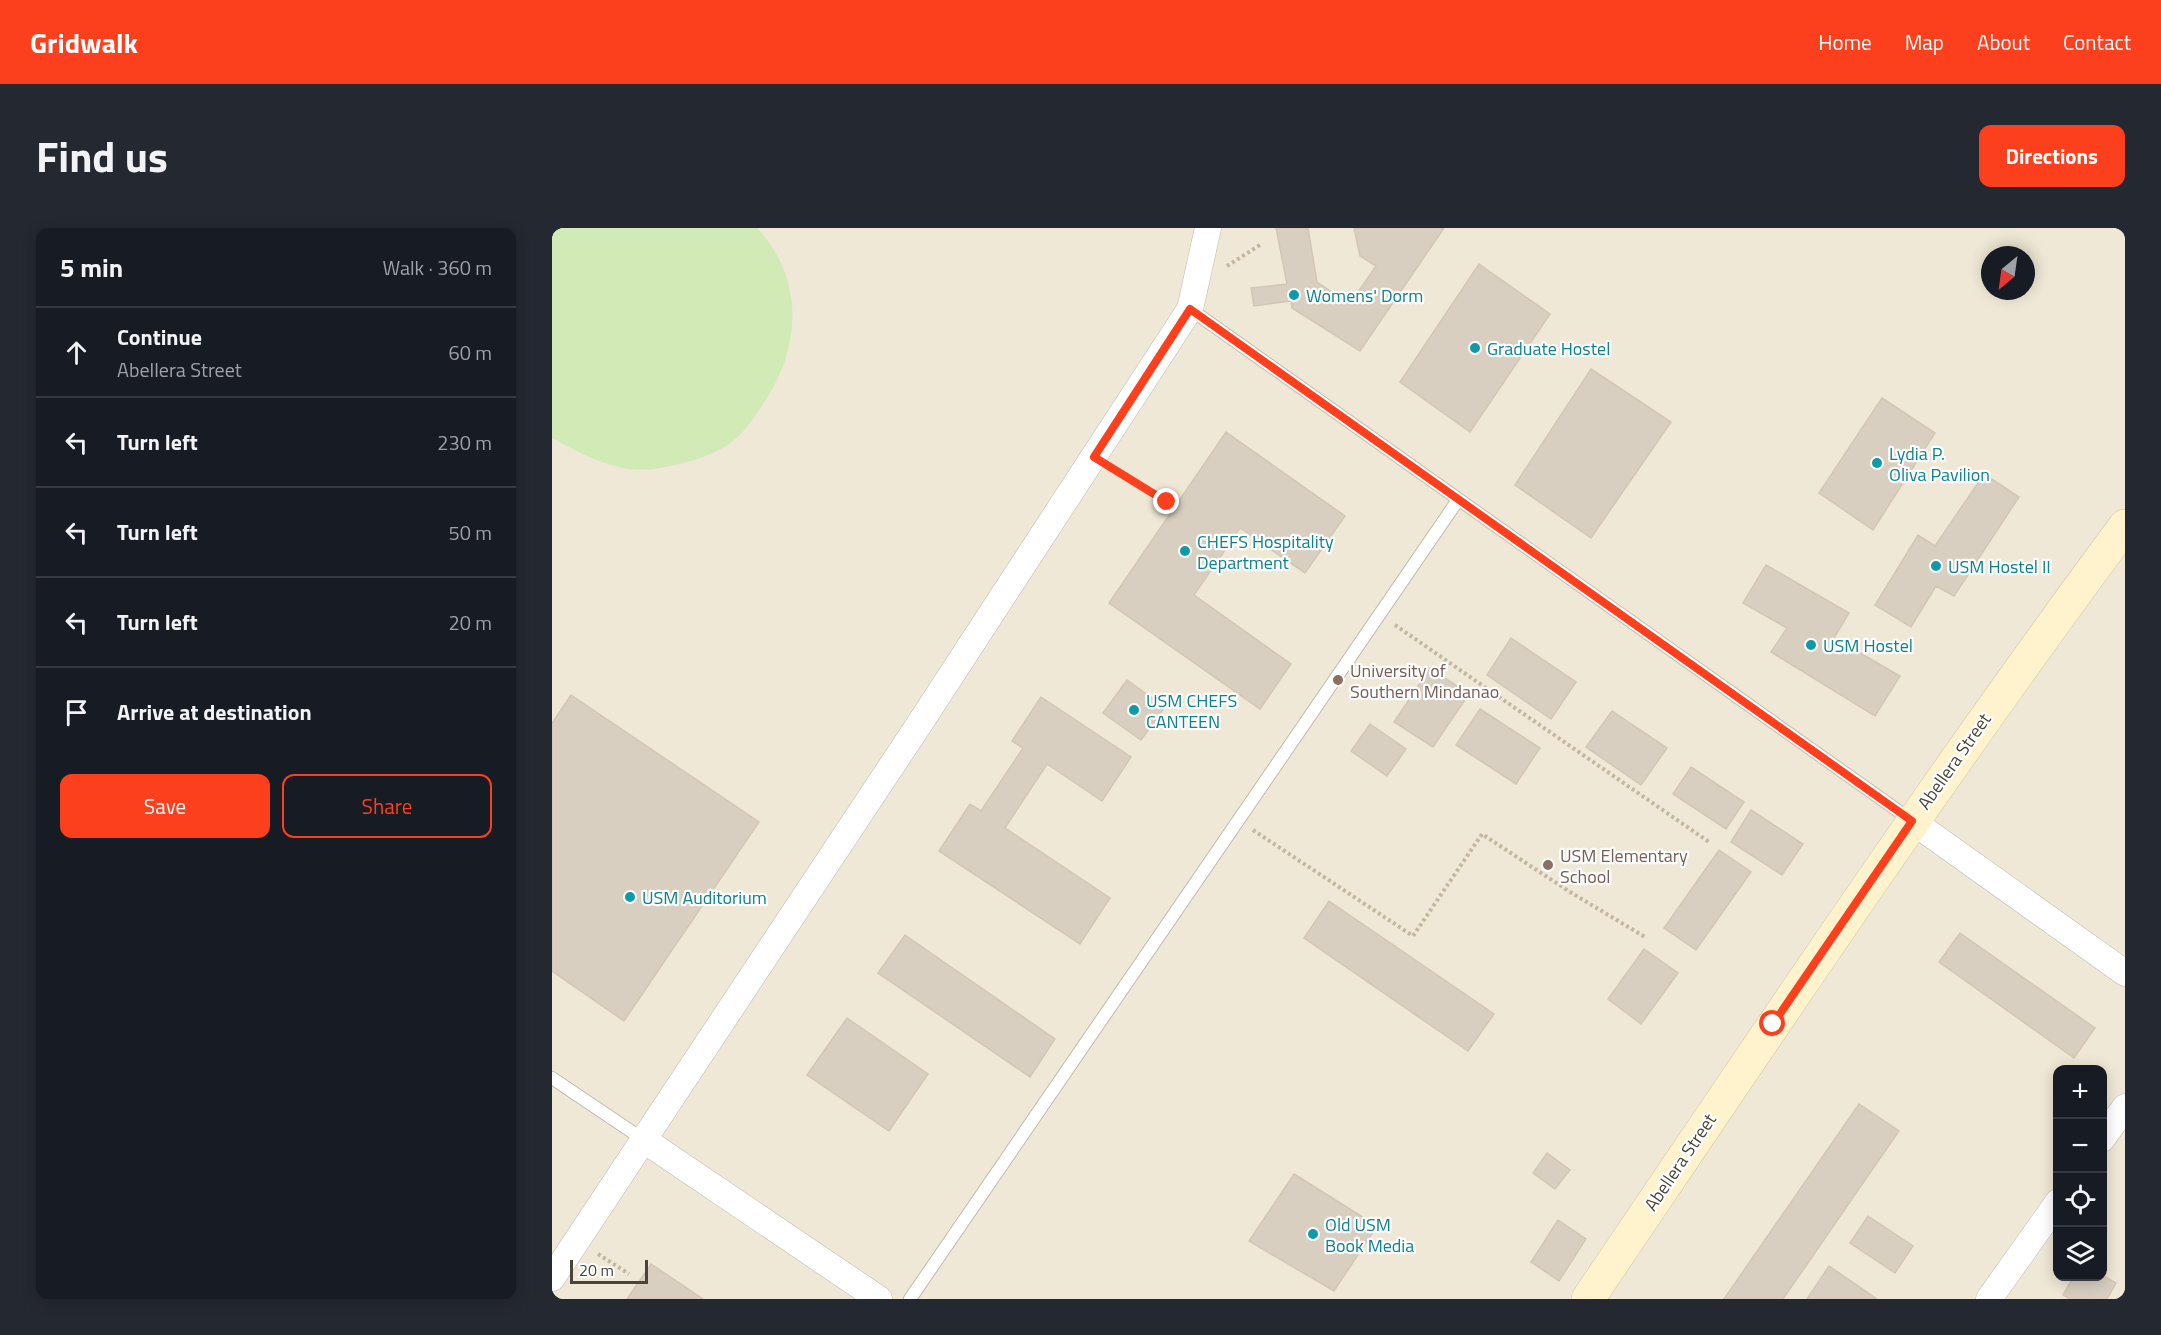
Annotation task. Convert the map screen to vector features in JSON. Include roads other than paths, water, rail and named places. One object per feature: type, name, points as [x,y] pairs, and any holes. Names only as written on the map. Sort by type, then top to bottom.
[{"type":"street","points":[[552,1278],[1190,309],[1208,228]]},
{"type":"street","name":"Abellera Street","points":[[1588,1299],[1912,821],[2125,526]]},
{"type":"street","points":[[1912,821],[2125,973]]},
{"type":"street","points":[[2107,1133],[2125,1107]]},
{"type":"street","points":[[644,1140],[879,1299]]},
{"type":"street","points":[[1989,1299],[2053,1209]]},
{"type":"lane","points":[[1190,309],[1912,821]]},
{"type":"lane","points":[[910,1299],[1458,500]]},
{"type":"lane","points":[[552,1078],[644,1140]]},
{"type":"place","name":"Womens' Dorm","points":[[1294,295]]},
{"type":"place","name":"Graduate Hostel","points":[[1475,348]]},
{"type":"place","name":"Lydia P. Oliva Pavilion","points":[[1877,463]]},
{"type":"place","name":"CHEFS Hospitality Department","points":[[1185,551]]},
{"type":"place","name":"USM Hostel II","points":[[1936,566]]},
{"type":"place","name":"USM Hostel","points":[[1811,645]]},
{"type":"place","name":"University of Southern Mindanao","points":[[1338,680]]},
{"type":"place","name":"USM CHEFS CANTEEN","points":[[1134,710]]},
{"type":"place","name":"USM Elementary School","points":[[1548,865]]},
{"type":"place","name":"USM Auditorium","points":[[630,897]]},
{"type":"place","name":"Old USM Book Media","points":[[1313,1234]]}]
